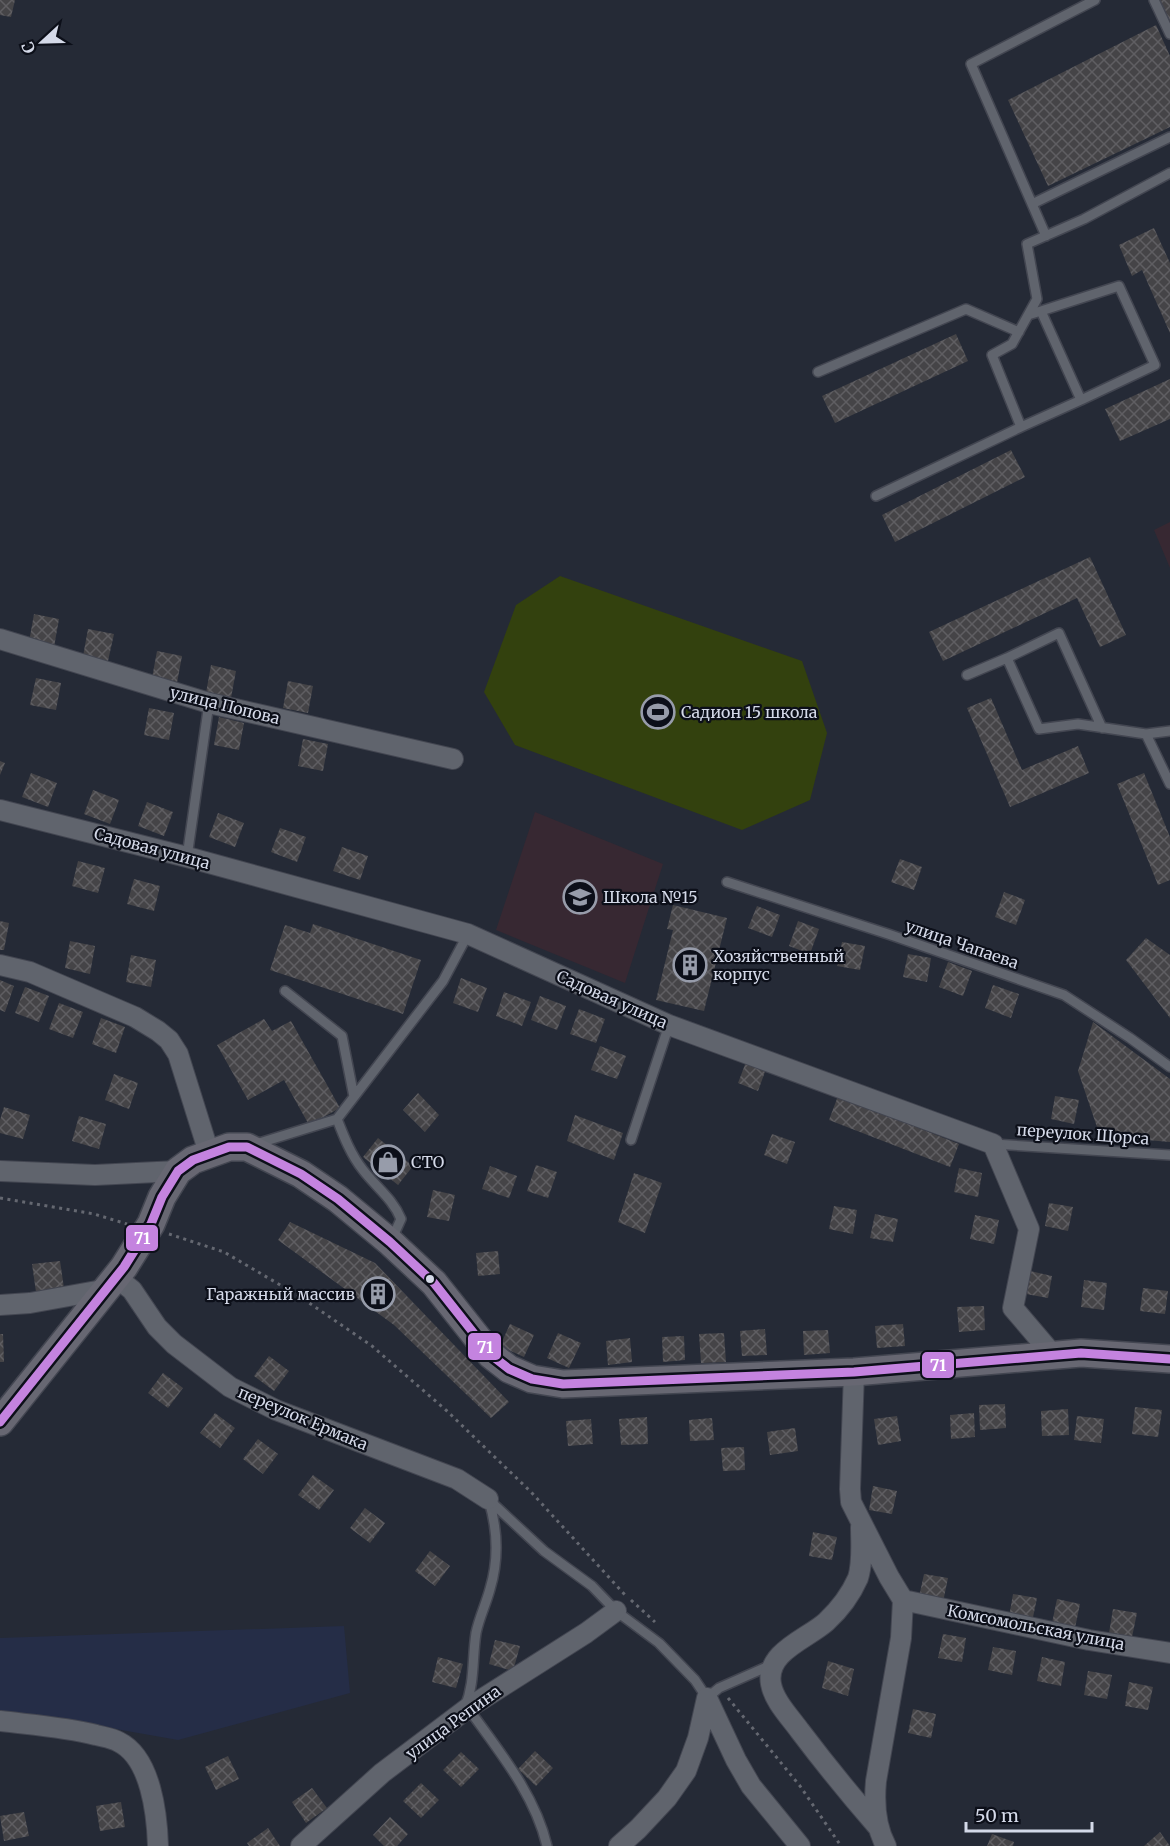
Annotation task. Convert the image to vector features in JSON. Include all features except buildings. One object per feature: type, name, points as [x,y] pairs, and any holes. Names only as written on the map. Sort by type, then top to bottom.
[{"type":"street","name":"улица Попова","points":[[0,639],[209,703],[453,759]]},
{"type":"street","name":"Садовая улица","points":[[0,810],[188,857],[468,934],[669,1025],[993,1144]]},
{"type":"street","points":[[0,965],[30,972],[135,1017],[159,1031],[169,1040],[178,1054],[210,1153]]},
{"type":"street","points":[[993,1144],[1029,1229],[1012,1308],[1053,1355]]},
{"type":"street","points":[[0,1422],[112,1283],[151,1224],[162,1197],[178,1171],[193,1160],[210,1153],[229,1148],[247,1147],[301,1174],[338,1199],[390,1242],[434,1283],[491,1355],[509,1369],[532,1379],[563,1384],[854,1372],[1081,1353],[1170,1359]]},
{"type":"street","points":[[0,1171],[95,1175],[178,1171]]},
{"type":"street","points":[[0,1305],[30,1304],[112,1283]]},
{"type":"street","name":"переулок Ермака","points":[[112,1283],[132,1290],[158,1327],[174,1344],[238,1392],[276,1410],[457,1479],[488,1499]]},
{"type":"street","points":[[854,1372],[851,1502],[903,1600],[901,1638],[874,1799],[878,1827],[886,1846]]},
{"type":"street","points":[[861,1524],[861,1563],[852,1589],[844,1602],[824,1623],[787,1650],[776,1662],[771,1679],[775,1696],[832,1774],[878,1827]]},
{"type":"street","name":"Комсомольская улица","points":[[903,1600],[1089,1640],[1170,1653]]},
{"type":"street","name":"улица Репина","points":[[301,1846],[382,1773],[466,1710],[586,1633],[616,1611]]},
{"type":"street","points":[[619,1846],[667,1798],[686,1771],[698,1738],[707,1698]]},
{"type":"street","points":[[707,1698],[736,1760],[752,1786],[800,1846]]},
{"type":"street","points":[[0,1721],[72,1729],[119,1742],[134,1755],[146,1775],[153,1797],[158,1846]]},
{"type":"lane","points":[[1046,236],[971,64],[1095,0]]},
{"type":"lane","points":[[1154,0],[1170,34]]},
{"type":"lane","points":[[1032,204],[1170,137]]},
{"type":"lane","points":[[1021,427],[992,355],[1012,344],[1037,299],[1027,244],[1084,219],[1170,173]]},
{"type":"lane","points":[[876,496],[1155,365],[1119,286],[1028,315]]},
{"type":"lane","points":[[818,372],[966,309],[1019,332]]},
{"type":"lane","points":[[1041,311],[1081,400]]},
{"type":"lane","points":[[967,675],[1059,633],[1102,728]]},
{"type":"lane","points":[[1007,658],[1039,729],[1078,724],[1146,734],[1170,731]]},
{"type":"lane","points":[[188,857],[209,703]]},
{"type":"lane","points":[[1146,734],[1170,784]]},
{"type":"lane","name":"улица Чапаева","points":[[728,882],[1064,995],[1131,1038],[1170,1067]]},
{"type":"lane","points":[[247,1147],[337,1119],[443,981],[468,934]]},
{"type":"lane","points":[[285,991],[342,1036],[354,1097]]},
{"type":"lane","points":[[631,1140],[669,1025]]},
{"type":"lane","points":[[337,1119],[346,1144],[361,1168],[396,1206],[401,1219],[390,1242]]},
{"type":"lane","name":"переулок Щорса","points":[[993,1144],[1170,1155]]},
{"type":"lane","points":[[488,1499],[544,1551],[592,1586],[616,1611],[659,1643],[695,1680],[707,1698],[719,1688],[776,1662]]},
{"type":"lane","points":[[488,1499],[496,1526],[496,1555],[491,1586],[477,1629],[472,1688],[466,1710],[506,1759],[524,1790],[547,1846]]},
{"type":"shaded area","points":[[1170,522],[1170,568],[1154,530]]},
{"type":"shaded area","name":"Школа №15","points":[[535,812],[663,864],[625,983],[496,930]]},
{"type":"shaded area","points":[[344,1626],[350,1693],[178,1740],[59,1719],[0,1713],[0,1638]]},
{"type":"green space","name":"Садион 15 школа","points":[[560,576],[802,661],[827,733],[810,800],[742,830],[515,745],[484,692],[516,605]]},
{"type":"transit line","name":"71","points":[[0,1422],[124,1267],[151,1224],[162,1197],[178,1171],[193,1160],[229,1147],[247,1147],[301,1174],[338,1199],[390,1242],[434,1283],[491,1355],[509,1369],[532,1379],[563,1384],[854,1372],[1081,1353],[1170,1359]]},
{"type":"place","name":"Садион 15 школа","points":[[658,712]]},
{"type":"place","name":"Школа №15","points":[[580,897]]},
{"type":"place","name":"Хозяйственный корпус","points":[[690,965]]},
{"type":"place","name":"СТО","points":[[388,1162]]},
{"type":"place","name":"Гаражный массив","points":[[378,1294]]}]
